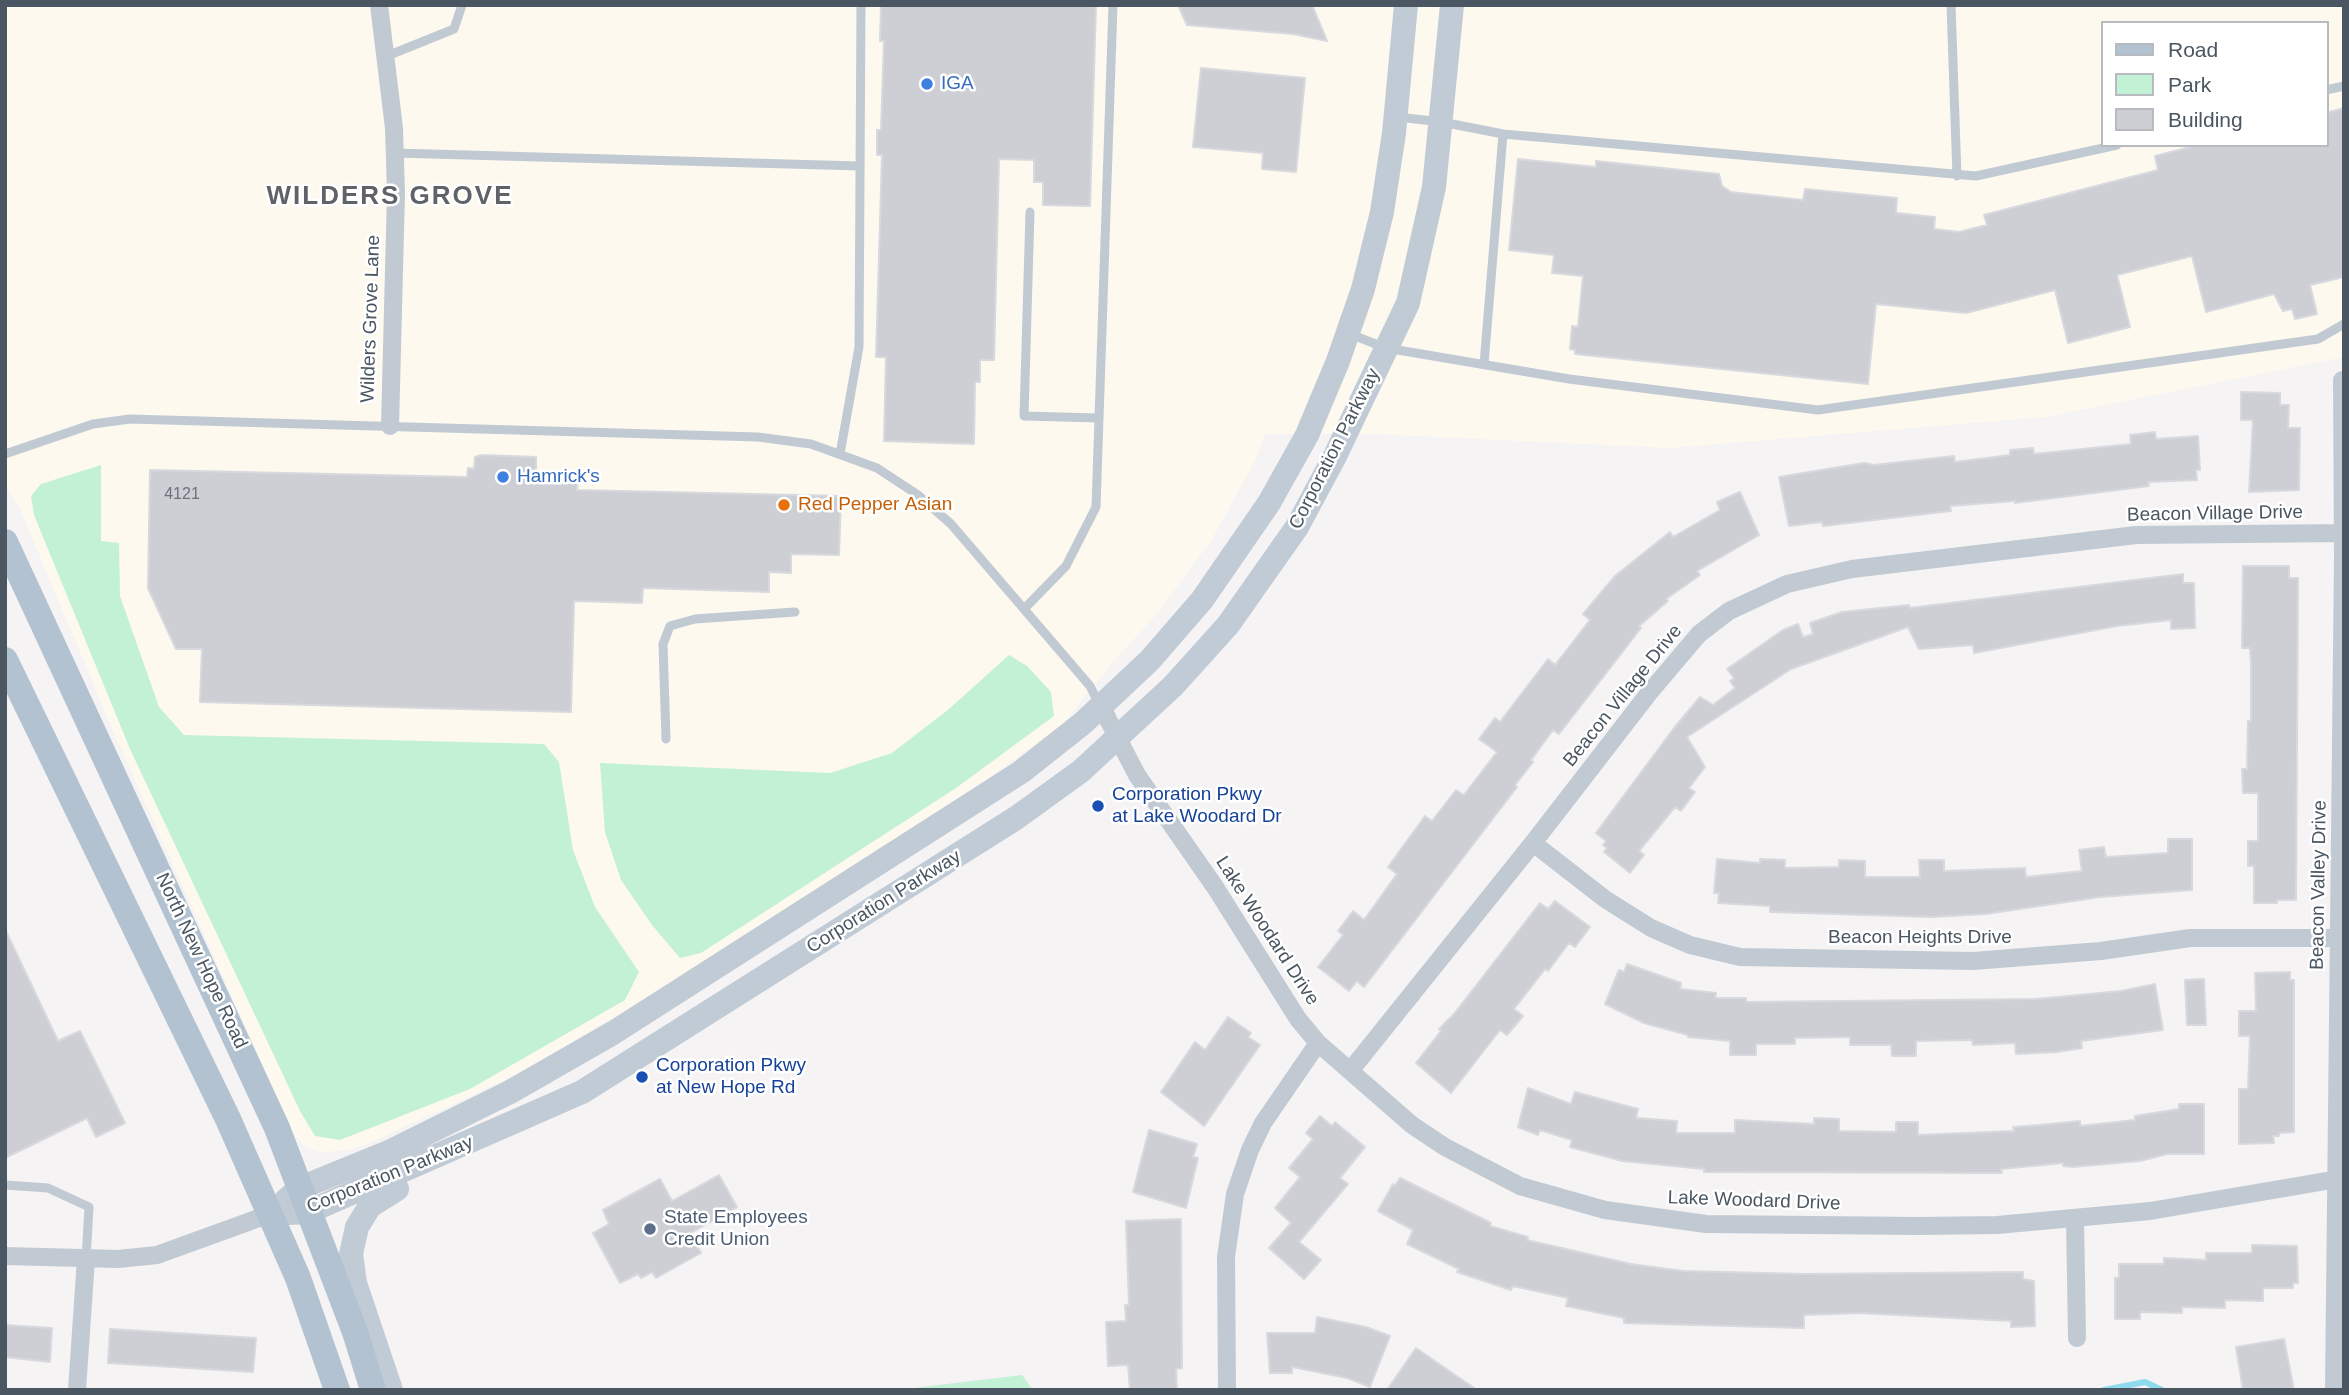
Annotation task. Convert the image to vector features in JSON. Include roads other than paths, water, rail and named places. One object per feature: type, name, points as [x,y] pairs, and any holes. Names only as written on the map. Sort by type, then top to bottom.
[{"type":"main road","name":"Corporation Parkway","points":[[304,1200],[391,1151],[510,1092],[591,1046],[1021,772],[1101,706],[1177,631],[1248,537],[1307,435],[1348,333],[1363,289],[1379,225],[1396,117],[1406,5]]},
{"type":"main road","name":"Corporation Parkway","points":[[270,1214],[582,1092],[1016,818],[1081,771],[1200,657],[1275,561],[1317,492],[1408,303],[1418,268],[1434,187],[1452,5]]},
{"type":"main road","name":"North New Hope Road","points":[[5,542],[230,1025],[304,1200],[355,1332],[373,1390]]},
{"type":"main road","points":[[5,660],[228,1119],[298,1279],[337,1390]]},
{"type":"main road","points":[[391,1390],[351,1267],[353,1240],[364,1215],[377,1200],[395,1189],[526,1130],[582,1092]]},
{"type":"street","name":"Wilders Grove Lane","points":[[379,5],[387,56],[395,153],[390,426]]},
{"type":"street","name":"Beacon Valley Drive","points":[[2334,1390],[2339,1179],[2342,380]]},
{"type":"street","name":"Beacon Village Drive","points":[[1350,1071],[1533,844],[1649,693],[1699,634],[1729,611],[1765,592],[1811,576],[1852,569],[2136,535],[2203,532],[2343,533]]},
{"type":"street","name":"Lake Woodard Drive","points":[[1101,706],[1137,775],[1215,887],[1298,1019],[1318,1042],[1378,1098],[1444,1147],[1520,1186],[1605,1210],[1706,1224],[1997,1225],[2075,1219],[2231,1200],[2339,1179]]},
{"type":"street","name":"Beacon Heights Drive","points":[[1533,844],[1641,923],[1690,945],[1740,957],[1973,961],[2101,951],[2190,938],[2338,938]]},
{"type":"street","points":[[1227,1390],[1226,1257],[1235,1194],[1250,1150],[1263,1123],[1318,1042]]},
{"type":"street","points":[[5,1256],[86,1259],[157,1255],[270,1214]]},
{"type":"street","points":[[2075,1219],[2077,1338]]},
{"type":"street","points":[[77,1390],[86,1259]]},
{"type":"lane","points":[[387,56],[454,29],[462,5]]},
{"type":"lane","points":[[840,454],[859,347],[861,5]]},
{"type":"lane","points":[[1024,609],[1066,566],[1096,508],[1113,5]]},
{"type":"lane","points":[[1951,5],[1957,176]]},
{"type":"lane","points":[[1396,117],[1442,122],[1503,134],[1957,176],[1976,176],[2108,147]]},
{"type":"lane","points":[[1484,364],[1503,134]]},
{"type":"lane","points":[[395,153],[859,166]]},
{"type":"lane","points":[[1030,212],[1024,416],[1098,418]]},
{"type":"lane","points":[[1348,333],[1386,348],[1569,379],[1818,410],[2318,339],[2344,324]]},
{"type":"lane","points":[[5,454],[93,424],[130,419],[758,437],[811,444],[877,468],[918,495],[951,524],[1090,686],[1101,706]]},
{"type":"lane","points":[[666,739],[663,644],[670,626],[695,619],[795,612]]},
{"type":"lane","points":[[5,1185],[48,1188],[89,1207],[86,1259]]},
{"type":"waterway","points":[[2104,1390],[2145,1382],[2162,1390]]},
{"type":"place","name":"IGA","points":[[927,84]]},
{"type":"place","name":"Hamrick's","points":[[503,477]]},
{"type":"place","name":"Red Pepper Asian","points":[[784,505]]},
{"type":"place","name":"Corporation Pkwy at Lake Woodard Dr","points":[[1098,806]]},
{"type":"place","name":"Corporation Pkwy at New Hope Rd","points":[[642,1077]]},
{"type":"place","name":"State Employees Credit Union","points":[[650,1229]]},
{"type":"district","name":"WILDERS GROVE","points":[[390,197]]}]
